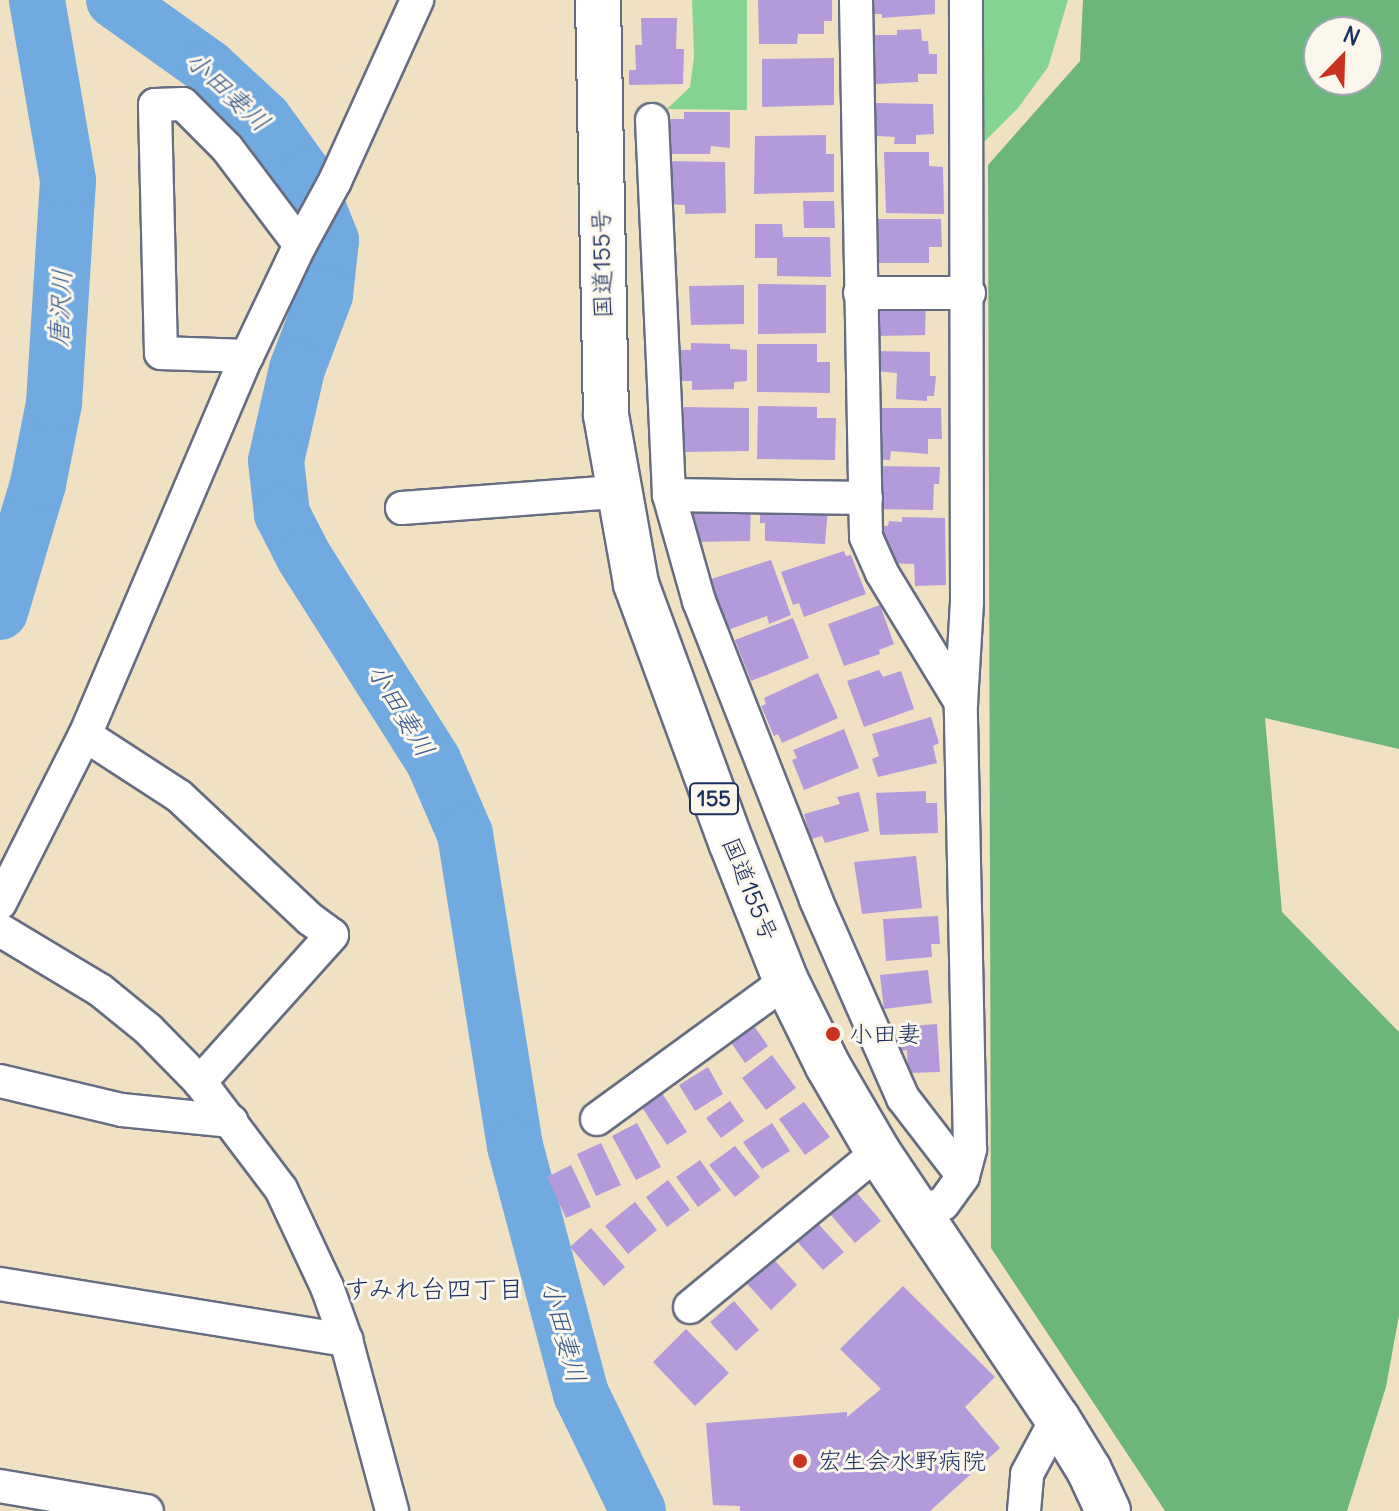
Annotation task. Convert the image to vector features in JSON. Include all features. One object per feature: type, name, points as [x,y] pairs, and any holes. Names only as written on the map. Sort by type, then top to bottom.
[{"type":"highway","name":"国道155号","points":[[598,0],[606,415],[617,492],[636,584],[672,688],[786,981],[828,1066],[878,1152],[1057,1418],[1089,1470],[1108,1511]]},
{"type":"street","points":[[0,903],[85,735],[247,356],[303,239],[335,181],[417,0]]},
{"type":"street","points":[[856,0],[866,537],[882,573],[961,703]]},
{"type":"street","points":[[918,1211],[943,1204],[963,1176],[970,1149],[961,703],[967,601],[969,293],[966,0]]},
{"type":"street","points":[[247,356],[161,353],[155,105],[183,104],[227,148],[303,239]]},
{"type":"street","points":[[652,120],[669,495],[699,601],[816,900],[903,1098],[963,1176]]},
{"type":"street","points":[[860,293],[969,293]]},
{"type":"street","points":[[402,508],[617,492]]},
{"type":"street","points":[[669,495],[866,498]]},
{"type":"street","points":[[85,735],[179,796],[310,919],[332,935],[200,1082]]},
{"type":"street","points":[[0,930],[100,990],[148,1029],[200,1082],[281,1189],[327,1287],[346,1340],[392,1511]]},
{"type":"street","points":[[597,1119],[786,981]]},
{"type":"street","points":[[0,1081],[122,1110],[231,1121]]},
{"type":"street","points":[[690,1307],[878,1152]]},
{"type":"street","points":[[0,1284],[346,1340]]},
{"type":"street","points":[[1024,1511],[1027,1474],[1057,1418]]},
{"type":"street","points":[[0,1486],[147,1511]]},
{"type":"green space","points":[[692,0],[747,0],[747,110],[667,109],[690,87],[694,57]]},
{"type":"green space","points":[[967,0],[1068,0],[1048,67],[1018,108],[986,140],[955,163]]},
{"type":"green space","points":[[1083,0],[1399,0],[1399,749],[1265,718],[1282,912],[1399,1032],[1399,1315],[1386,1387],[1347,1511],[1165,1511],[991,1248],[988,165],[1080,61]]},
{"type":"building","points":[[758,0],[832,0],[832,21],[824,21],[824,34],[798,34],[797,44],[759,44]]},
{"type":"building","points":[[868,0],[935,0],[935,14],[882,18],[882,14],[868,14]]},
{"type":"building","points":[[641,18],[677,18],[676,49],[684,49],[683,84],[629,85],[629,70],[636,70],[635,45],[642,45]]},
{"type":"building","points":[[921,29],[922,41],[928,41],[929,54],[937,54],[937,74],[918,74],[918,82],[874,84],[865,35],[897,35],[897,30]]},
{"type":"building","points":[[834,58],[834,105],[762,107],[762,59]]},
{"type":"building","points":[[875,103],[933,104],[934,134],[916,135],[916,144],[894,144],[895,137],[877,136]]},
{"type":"building","points":[[684,112],[730,112],[730,148],[711,146],[710,154],[670,154],[670,119],[684,119]]},
{"type":"building","points":[[826,135],[826,154],[834,154],[834,192],[754,194],[755,136]]},
{"type":"building","points":[[884,152],[929,152],[929,166],[943,167],[944,214],[886,213]]},
{"type":"building","points":[[665,161],[725,162],[726,213],[685,214],[685,205],[665,204]]},
{"type":"building","points":[[803,201],[834,201],[835,228],[804,228]]},
{"type":"building","points":[[878,219],[941,219],[942,247],[929,247],[929,263],[879,263]]},
{"type":"building","points":[[755,224],[782,224],[783,237],[830,237],[831,277],[777,276],[777,258],[755,258]]},
{"type":"building","points":[[758,284],[826,285],[826,333],[758,334]]},
{"type":"building","points":[[744,285],[744,324],[691,325],[689,286]]},
{"type":"building","points":[[926,299],[925,335],[877,336],[875,300]]},
{"type":"building","points":[[691,343],[730,344],[730,349],[747,350],[747,381],[734,382],[734,389],[692,390],[692,381],[671,381],[670,350],[691,350]]},
{"type":"building","points":[[757,344],[817,344],[817,362],[830,362],[830,393],[757,392]]},
{"type":"building","points":[[876,351],[930,352],[930,376],[936,376],[934,396],[927,396],[927,401],[896,399],[897,373],[875,371]]},
{"type":"building","points":[[758,406],[817,407],[817,418],[836,418],[835,460],[757,459]]},
{"type":"building","points":[[684,407],[749,408],[749,451],[683,452]]},
{"type":"building","points":[[873,408],[941,408],[942,439],[928,439],[928,454],[891,451],[890,460],[873,459]]},
{"type":"building","points":[[873,466],[940,467],[939,484],[934,484],[933,510],[873,509]]},
{"type":"building","points":[[689,496],[751,497],[750,541],[689,542]]},
{"type":"building","points":[[760,496],[828,508],[825,544],[765,541],[765,523],[760,523]]},
{"type":"building","points":[[902,517],[945,518],[946,585],[915,586],[914,564],[886,563],[870,524],[888,526],[889,521],[902,522]]},
{"type":"building","points":[[844,551],[846,556],[851,555],[866,594],[804,617],[799,603],[793,605],[781,572]]},
{"type":"building","points":[[771,560],[791,615],[769,624],[767,616],[725,631],[708,580]]},
{"type":"building","points":[[880,605],[894,644],[879,650],[880,654],[844,666],[828,624]]},
{"type":"building","points":[[793,618],[809,658],[751,681],[735,640]]},
{"type":"building","points":[[879,670],[883,677],[901,671],[914,709],[864,727],[847,681]]},
{"type":"building","points":[[818,673],[838,718],[782,743],[778,734],[774,736],[761,706],[766,704],[764,698]]},
{"type":"building","points":[[931,717],[939,743],[933,746],[937,763],[878,777],[872,759],[879,756],[872,734]]},
{"type":"building","points":[[844,729],[859,768],[804,790],[792,760],[797,758],[793,750]]},
{"type":"building","points":[[926,791],[926,803],[937,803],[938,833],[880,835],[876,793]]},
{"type":"building","points":[[859,792],[869,831],[825,843],[822,836],[811,839],[804,814],[840,804],[837,797]]},
{"type":"building","points":[[916,856],[922,908],[862,914],[854,862]]},
{"type":"building","points":[[938,916],[940,944],[931,944],[932,957],[886,961],[883,919]]},
{"type":"building","points":[[928,970],[932,1003],[884,1009],[880,975]]},
{"type":"building","points":[[751,1022],[768,1046],[745,1063],[728,1038]]},
{"type":"building","points":[[937,1024],[940,1072],[908,1073],[907,1050],[900,1051],[899,1027]]},
{"type":"building","points":[[772,1055],[796,1088],[766,1110],[742,1078]]},
{"type":"building","points":[[708,1067],[723,1094],[695,1111],[679,1085]]},
{"type":"building","points":[[660,1090],[687,1132],[667,1145],[639,1103]]},
{"type":"building","points":[[730,1101],[744,1121],[721,1138],[706,1118]]},
{"type":"building","points":[[804,1102],[830,1137],[805,1155],[779,1119]]},
{"type":"building","points":[[637,1123],[661,1167],[636,1180],[612,1136]]},
{"type":"building","points":[[772,1123],[790,1151],[762,1169],[743,1142]]},
{"type":"building","points":[[601,1143],[621,1185],[596,1196],[577,1154]]},
{"type":"building","points":[[735,1146],[760,1177],[735,1197],[709,1165]]},
{"type":"building","points":[[700,1160],[721,1190],[698,1207],[676,1177]]},
{"type":"building","points":[[571,1165],[591,1207],[566,1218],[547,1177]]},
{"type":"building","points":[[668,1180],[690,1210],[667,1227],[646,1197]]},
{"type":"building","points":[[850,1185],[881,1221],[855,1243],[824,1207]]},
{"type":"building","points":[[635,1202],[657,1230],[628,1254],[605,1226]]},
{"type":"building","points":[[812,1217],[844,1252],[823,1270],[792,1236]]},
{"type":"building","points":[[591,1228],[625,1267],[604,1286],[570,1247]]},
{"type":"building","points":[[767,1252],[797,1285],[771,1310],[740,1276]]},
{"type":"building","points":[[903,1286],[995,1377],[965,1407],[1000,1448],[930,1511],[740,1511],[740,1506],[713,1505],[706,1423],[847,1412],[847,1417],[881,1389],[840,1349]]},
{"type":"building","points":[[734,1301],[759,1330],[736,1351],[710,1322]]},
{"type":"building","points":[[686,1329],[729,1373],[695,1406],[653,1362]]},
{"type":"waterway","name":"唐沢川","points":[[0,612],[38,484],[54,403],[68,180],[37,0]]},
{"type":"waterway","name":"小田妻川","points":[[114,0],[208,67],[264,119],[306,177],[331,240],[325,295],[297,369],[276,461],[282,514],[304,557],[433,760],[465,834],[515,1146],[581,1394],[638,1511]]},
{"type":"place","name":"小田妻","points":[[833,1034]]},
{"type":"place","name":"宏生会水野病院","points":[[800,1461]]},
{"type":"district","name":"すみれ台四丁目","points":[[434,1289]]}]
